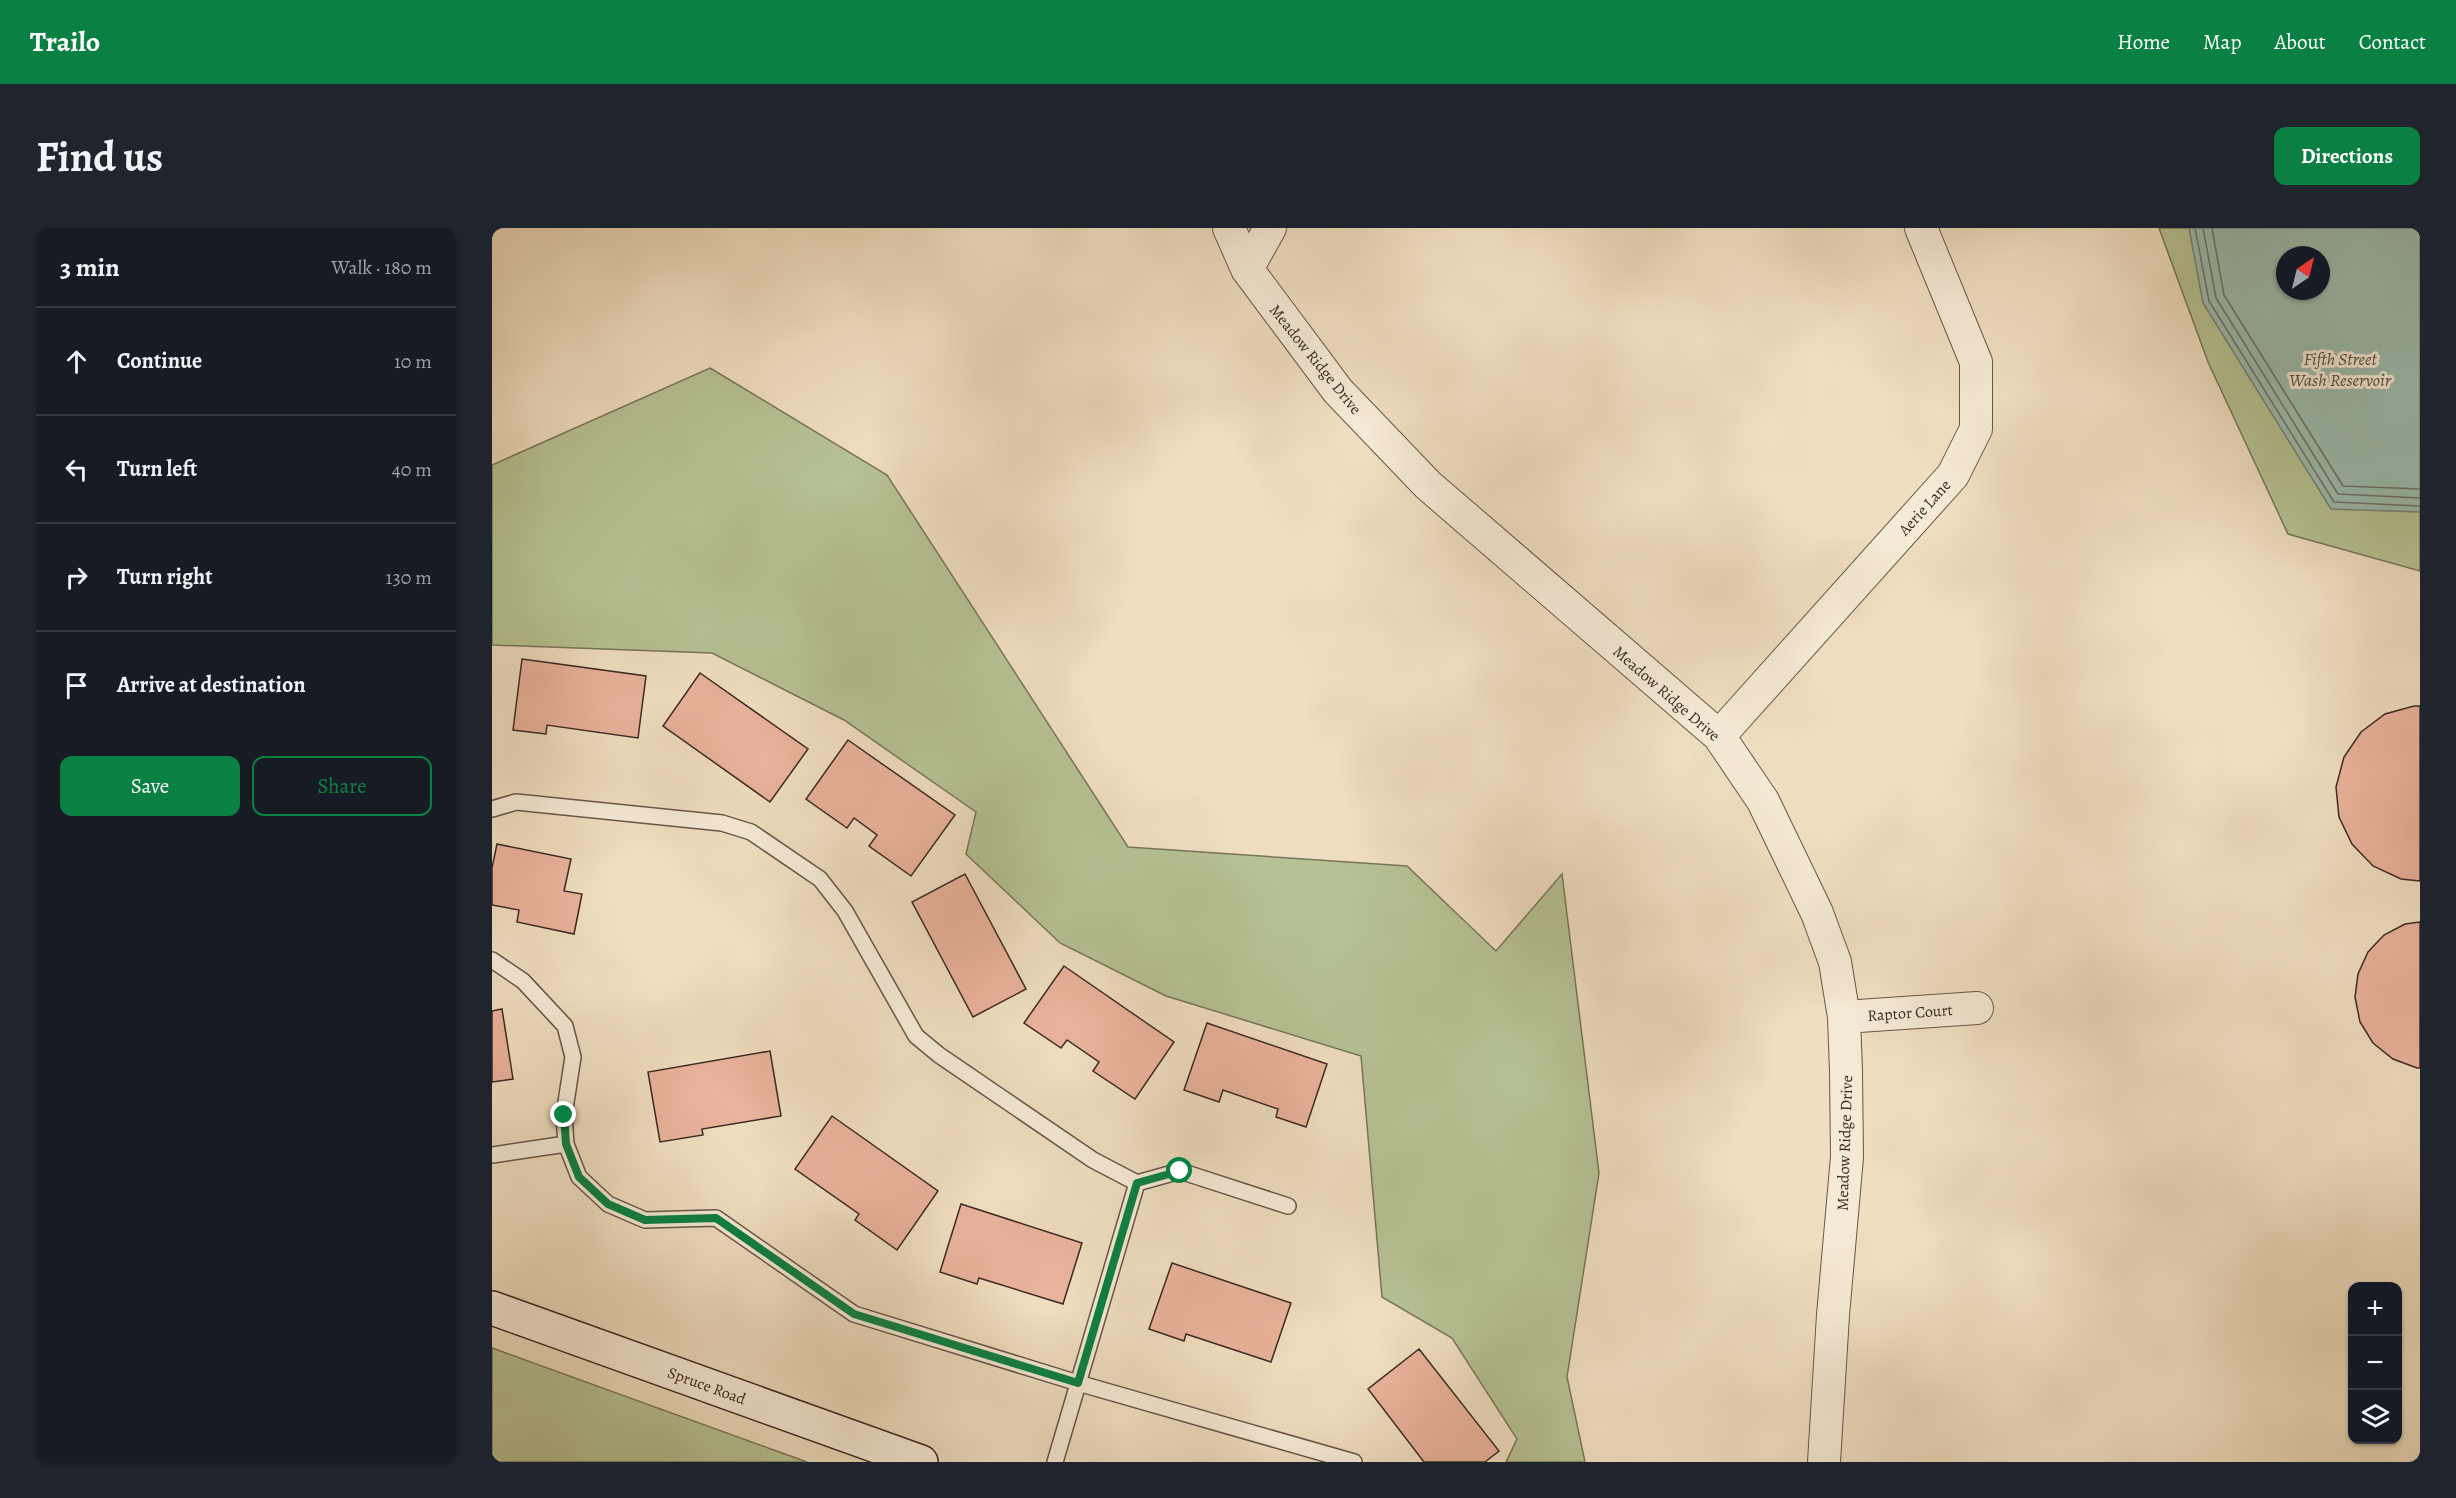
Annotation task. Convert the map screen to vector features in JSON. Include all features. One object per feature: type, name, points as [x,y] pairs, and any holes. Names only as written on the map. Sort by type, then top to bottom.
[{"type":"main road","name":"Spruce Road","points":[[492,1308],[921,1462]]},
{"type":"street","name":"Meadow Ridge Drive","points":[[1229,228],[1247,269],[1338,391],[1428,485],[1719,735],[1762,801],[1817,913],[1835,963],[1844,1017],[1847,1157],[1833,1315],[1824,1462]]},
{"type":"street","points":[[1247,269],[1270,228]]},
{"type":"street","name":"Aerie Lane","points":[[1719,735],[1953,475],[1976,429],[1976,362],[1921,228]]},
{"type":"street","name":"Raptor Court","points":[[1844,1017],[1977,1008]]},
{"type":"lane","points":[[492,809],[516,802],[722,823],[751,832],[820,879],[846,911],[916,1036],[939,1054],[1094,1160],[1137,1183],[1180,1171],[1288,1206]]},
{"type":"lane","points":[[492,960],[523,981],[566,1026],[573,1057],[564,1115],[566,1144],[579,1177],[608,1204],[645,1220],[716,1218],[854,1314],[1078,1383],[1354,1462]]},
{"type":"lane","points":[[492,1155],[566,1144]]},
{"type":"lane","points":[[1055,1462],[1137,1183]]},
{"type":"green space","name":"Fifth Street Wash Reservoir","points":[[2159,228],[2420,228],[2420,571],[2288,534],[2208,362]]},
{"type":"green space","points":[[710,368],[887,475],[1128,847],[1407,866],[1496,951],[1562,874],[1599,1173],[1567,1377],[1585,1462],[1506,1462],[1517,1439],[1452,1338],[1382,1297],[1361,1056],[1166,996],[1060,943],[966,854],[976,812],[844,720],[712,653],[492,645],[492,465]]},
{"type":"green space","points":[[492,1348],[807,1462],[492,1462]]},
{"type":"water","name":"Fifth Street Wash Reservoir","points":[[2189,228],[2420,228],[2420,512],[2331,509],[2203,303]]},
{"type":"building","points":[[522,659],[646,676],[638,738],[547,725],[546,734],[513,730]]},
{"type":"building","points":[[700,673],[808,749],[770,802],[663,726]]},
{"type":"building","points":[[2420,706],[2420,881],[2401,879],[2373,866],[2352,844],[2339,817],[2336,787],[2344,757],[2361,732],[2385,714]]},
{"type":"building","points":[[848,740],[955,815],[911,876],[869,846],[877,835],[854,818],[847,828],[806,799]]},
{"type":"building","points":[[497,844],[571,859],[564,891],[582,894],[574,934],[517,922],[519,910],[492,905],[492,868]]},
{"type":"building","points":[[965,874],[1026,989],[973,1017],[912,902]]},
{"type":"building","points":[[2420,922],[2420,1068],[2417,1068],[2393,1059],[2373,1043],[2360,1022],[2355,997],[2358,974],[2368,952],[2384,935],[2405,924]]},
{"type":"building","points":[[1064,966],[1174,1042],[1135,1099],[1093,1071],[1099,1062],[1067,1040],[1061,1048],[1024,1023]]},
{"type":"building","points":[[502,1009],[513,1079],[492,1082],[492,1011]]},
{"type":"building","points":[[1207,1023],[1327,1064],[1306,1127],[1276,1117],[1278,1109],[1223,1090],[1219,1102],[1184,1090]]},
{"type":"building","points":[[770,1051],[781,1116],[702,1129],[703,1135],[660,1142],[648,1072]]},
{"type":"building","points":[[832,1116],[938,1191],[897,1250],[855,1220],[859,1214],[795,1169]]},
{"type":"building","points":[[961,1204],[1082,1243],[1063,1304],[979,1278],[977,1284],[940,1272]]},
{"type":"building","points":[[1172,1263],[1291,1303],[1271,1362],[1186,1334],[1184,1341],[1149,1329]]},
{"type":"building","points":[[1419,1349],[1499,1451],[1485,1462],[1424,1462],[1368,1389]]},
{"type":"route","points":[[564,1115],[566,1144],[579,1177],[608,1204],[645,1220],[716,1218],[854,1314],[1078,1383],[1137,1183],[1180,1171]]}]
